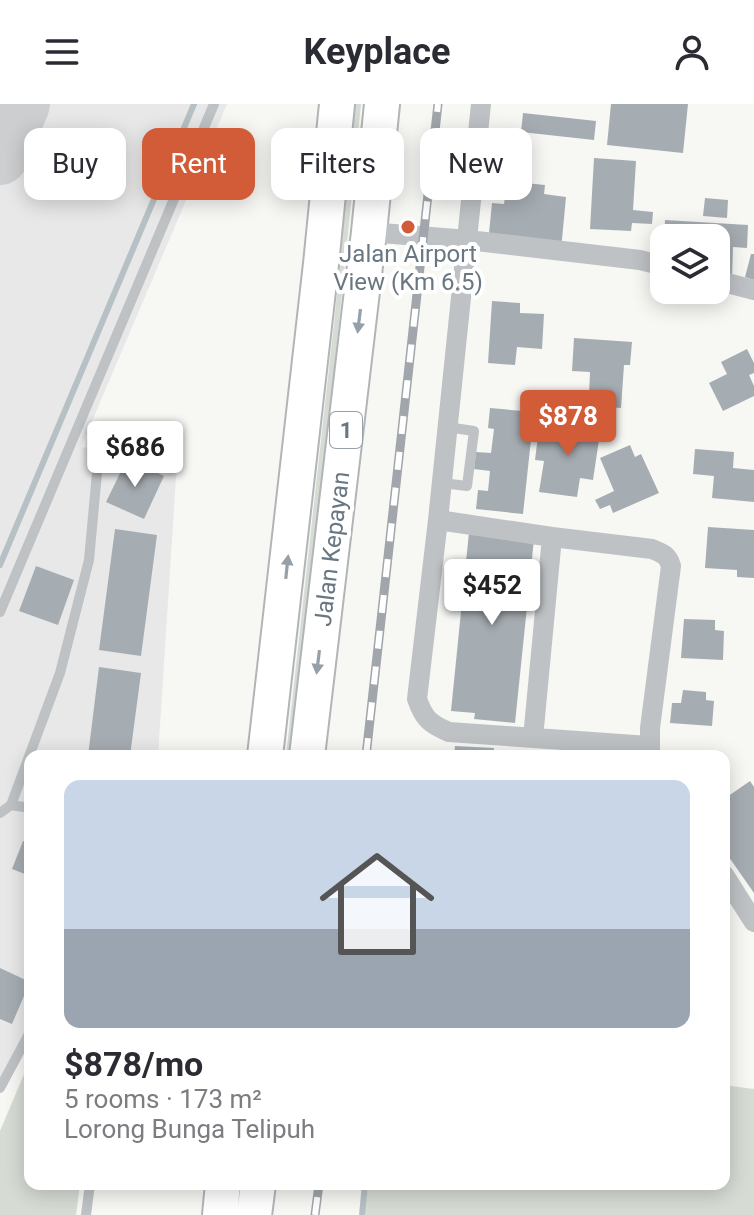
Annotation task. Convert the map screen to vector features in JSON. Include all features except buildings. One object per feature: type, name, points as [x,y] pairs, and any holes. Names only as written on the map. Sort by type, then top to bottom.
[{"type":"highway","name":"Jalan Kepayan","points":[[266,750],[337,104]]},
{"type":"highway","name":"Jalan Kepayan","points":[[308,750],[382,104]]},
{"type":"highway","points":[[220,1215],[222,1190]]},
{"type":"highway","points":[[254,1215],[257,1190]]},
{"type":"street","points":[[481,104],[417,699],[422,714],[429,722],[449,732],[543,745],[632,750]]},
{"type":"street","points":[[369,232],[468,240],[650,262]]},
{"type":"street","points":[[730,284],[754,290]]},
{"type":"street","points":[[438,520],[652,549],[669,558],[670,583],[650,750]]},
{"type":"street","points":[[543,745],[552,537]]},
{"type":"street","points":[[730,884],[754,922]]},
{"type":"lane","points":[[0,612],[214,104]]},
{"type":"lane","points":[[31,750],[60,673],[89,560],[97,473]]},
{"type":"lane","points":[[0,813],[11,805],[24,770]]},
{"type":"lane","points":[[11,805],[24,807]]},
{"type":"lane","points":[[0,1088],[24,1043]]},
{"type":"lane","points":[[86,1215],[89,1190]]},
{"type":"shaded area","points":[[0,104],[227,104],[217,128],[142,128],[142,200],[186,200],[81,447],[177,462],[158,750],[24,750],[24,1036],[0,1091]]},
{"type":"shaded area","points":[[355,104],[361,104],[359,128],[353,128]]},
{"type":"shaded area","points":[[346,200],[351,200],[294,750],[287,750]]},
{"type":"shaded area","points":[[24,1074],[24,1190],[79,1190],[76,1215],[0,1215],[0,1131]]},
{"type":"shaded area","points":[[730,1086],[754,1089],[754,1215],[362,1215],[364,1190],[730,1190]]},
{"type":"waterway","points":[[0,565],[194,104]]},
{"type":"waterway","points":[[362,1215],[364,1190]]},
{"type":"taxiway","points":[[0,157],[22,104]]},
{"type":"railway","points":[[367,750],[438,104]]},
{"type":"railway","points":[[315,1215],[318,1190]]},
{"type":"place","name":"Jalan Airport View (Km 6.5)","points":[[408,227]]}]
